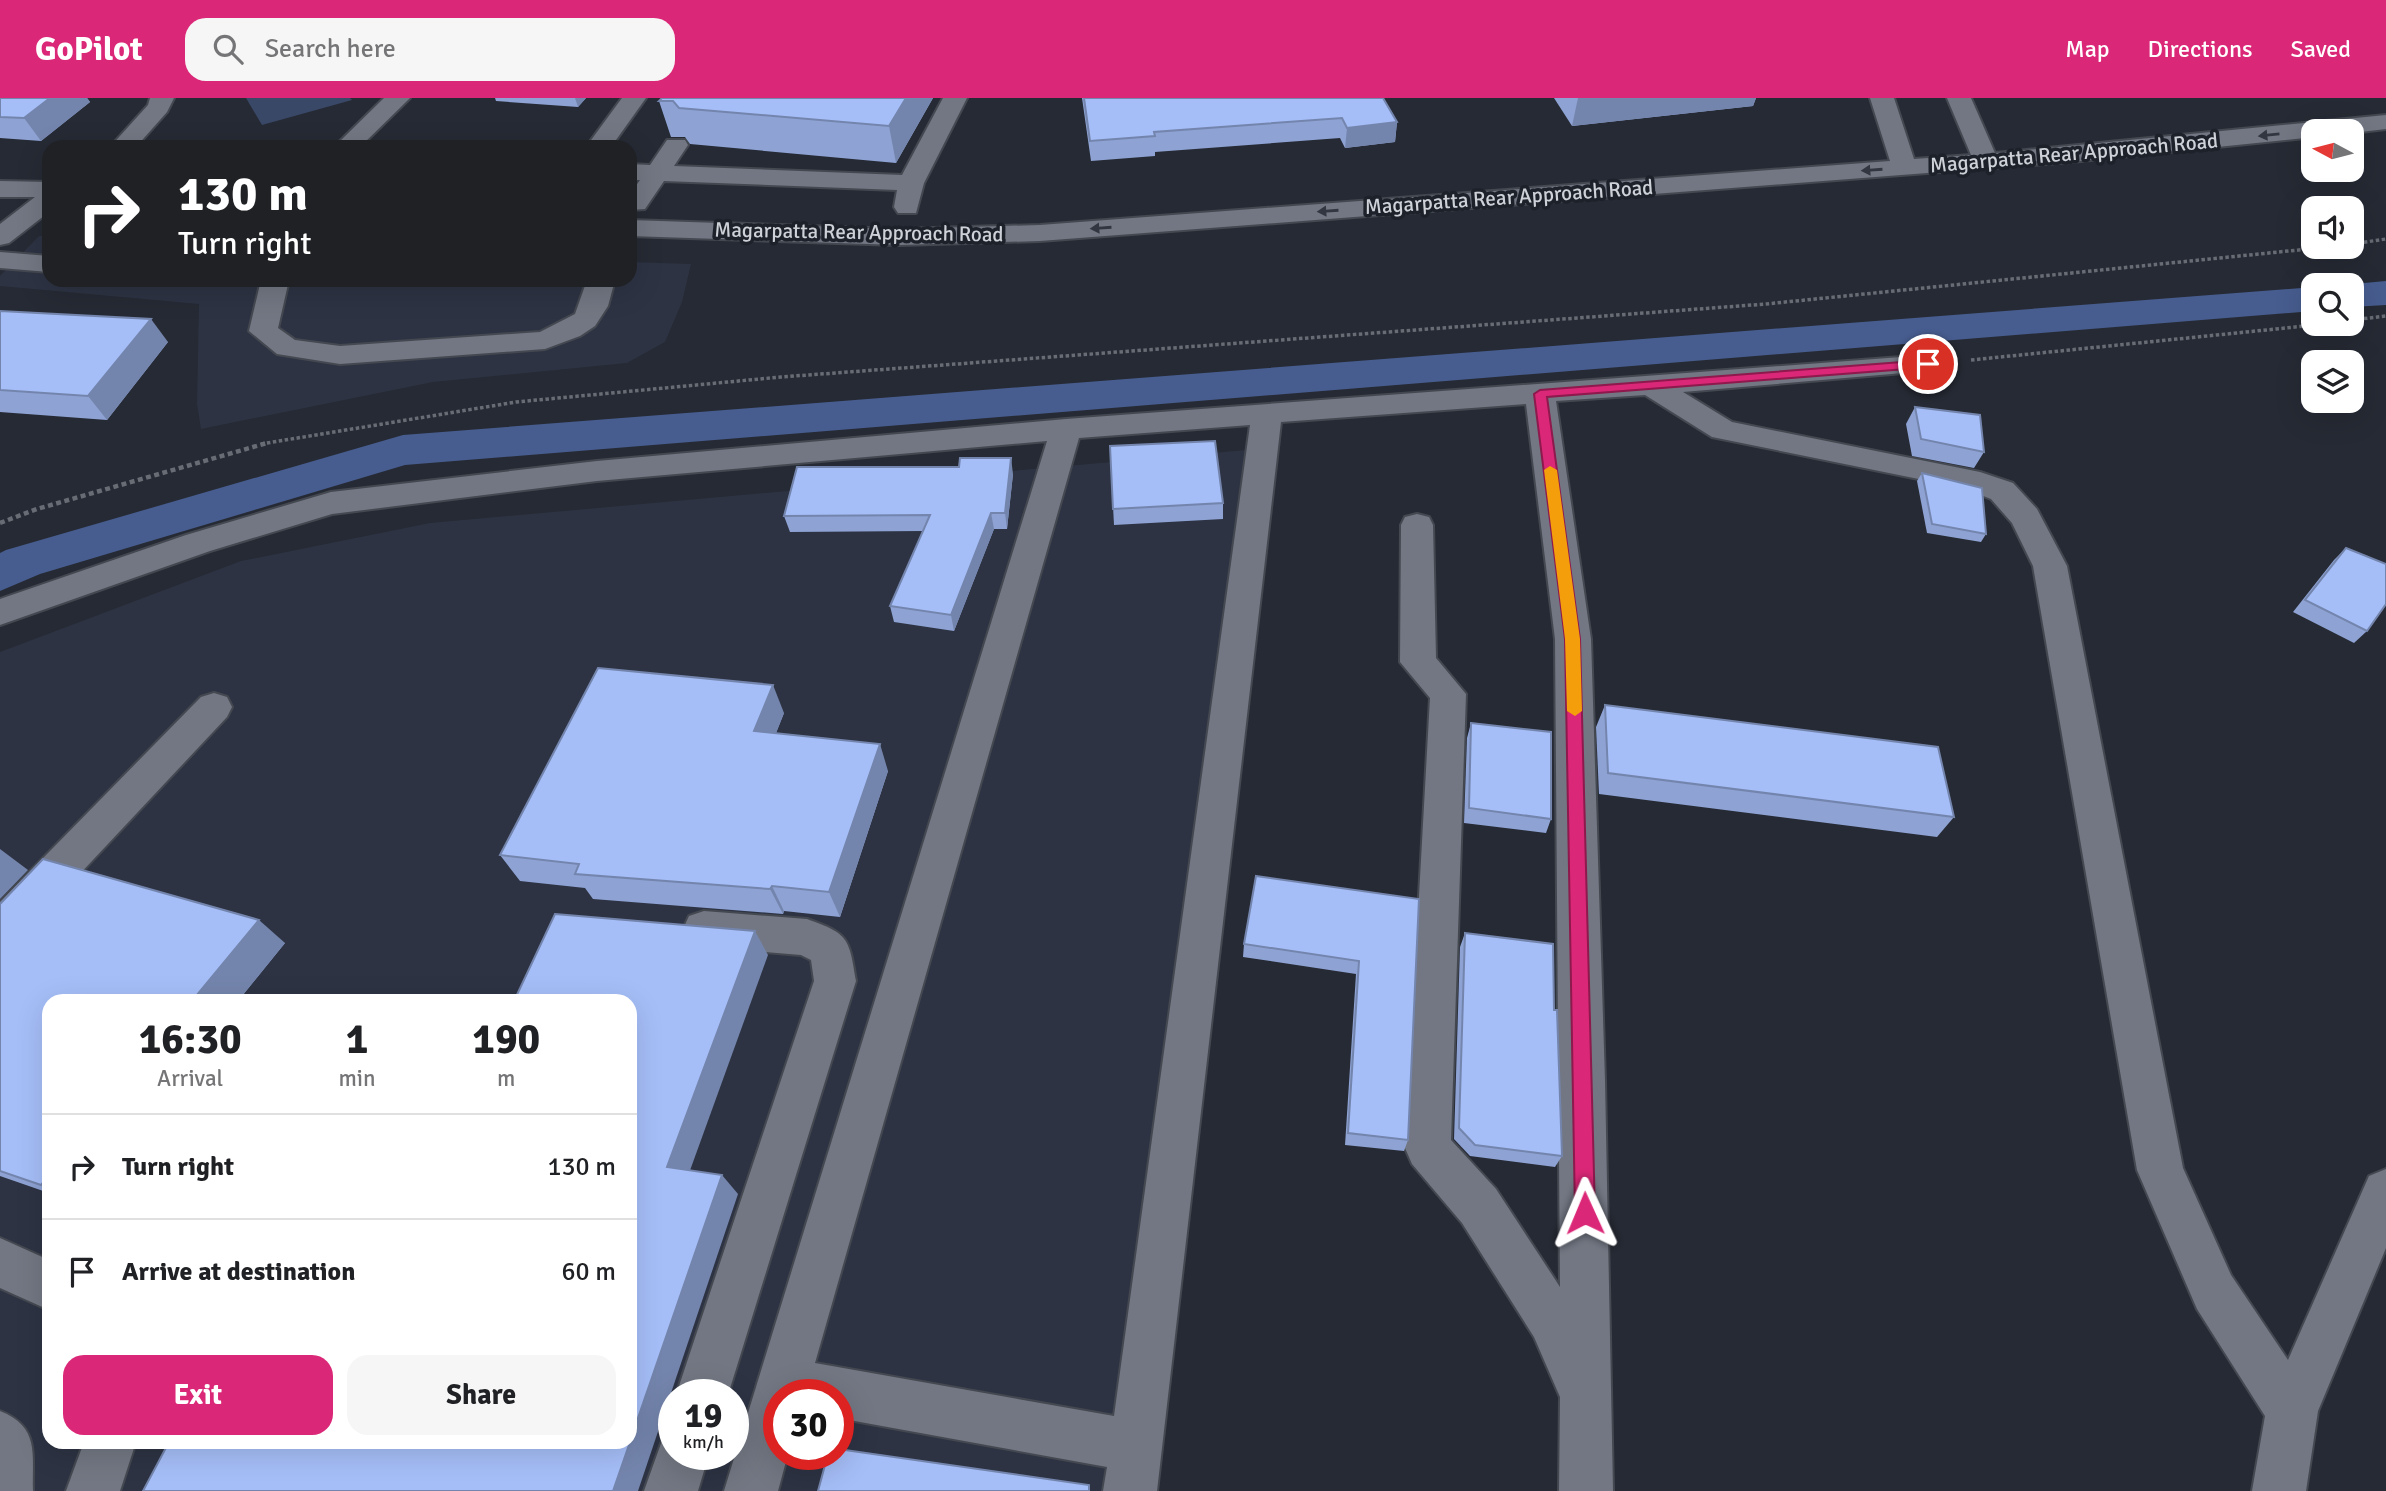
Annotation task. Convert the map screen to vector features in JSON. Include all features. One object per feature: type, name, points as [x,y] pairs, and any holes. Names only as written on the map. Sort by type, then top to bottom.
[{"type":"street","points":[[128,140],[159,107],[162,98]]},
{"type":"street","points":[[353,140],[398,98]]},
{"type":"street","points":[[603,140],[634,98]]},
{"type":"street","points":[[906,212],[911,183],[955,98]]},
{"type":"street","points":[[1882,98],[1900,156]]},
{"type":"street","points":[[1959,98],[1981,150]]},
{"type":"street","name":"Magarpatta Rear Approach Road","points":[[1981,150],[2386,99]]},
{"type":"street","name":"Magarpatta Rear Approach Road","points":[[972,211],[1900,156],[2386,122]]},
{"type":"street","points":[[637,204],[676,145]]},
{"type":"street","name":"Magarpatta Rear Approach Road","points":[[637,212],[899,237],[1040,233],[1900,156]]},
{"type":"street","points":[[637,172],[911,183]]},
{"type":"street","points":[[0,189],[42,190]]},
{"type":"street","points":[[637,211],[663,204]]},
{"type":"street","name":"Magarpatta Rear Approach Road","points":[[879,211],[932,212]]},
{"type":"street","points":[[0,213],[38,213]]},
{"type":"street","points":[[0,237],[38,213]]},
{"type":"street","points":[[0,260],[42,263]]},
{"type":"street","points":[[273,287],[263,331],[287,348],[340,355],[545,340],[575,328],[592,316],[599,287]]},
{"type":"street","points":[[0,611],[198,543],[331,503],[597,471],[1066,429],[1928,364]]},
{"type":"street","points":[[1651,385],[1723,430],[1969,479],[2002,491],[2025,517],[2050,566],[2160,1170],[2214,1292],[2292,1411]]},
{"type":"street","points":[[1540,394],[1573,639],[1583,1082],[1586,1491]]},
{"type":"street","points":[[854,1408],[1133,1468],[1267,414]]},
{"type":"street","points":[[785,1379],[1066,429]]},
{"type":"street","points":[[1417,525],[1418,662],[1448,694],[1428,1149],[1479,1206],[1544,1308],[1587,1398]]},
{"type":"street","points":[[0,930],[214,707]]},
{"type":"street","points":[[658,925],[807,937],[830,949],[835,981],[707,1379]]},
{"type":"street","points":[[2279,1491],[2292,1411],[2386,1192]]},
{"type":"street","points":[[0,1262],[42,1283]]},
{"type":"street","points":[[0,1437],[6,1443],[6,1491]]},
{"type":"street","points":[[93,1491],[108,1449]]},
{"type":"street","points":[[751,1491],[763,1451]]},
{"type":"street","points":[[671,1491],[678,1470]]},
{"type":"path","points":[[2364,242],[2386,239]]},
{"type":"path","points":[[0,523],[37,509],[276,440],[516,402],[780,377],[1766,304],[2301,250]]},
{"type":"path","points":[[2364,319],[2386,316]]},
{"type":"path","points":[[1928,364],[2301,327]]},
{"type":"shaded area","points":[[246,98],[350,98],[352,100],[262,125]]},
{"type":"shaded area","points":[[39,236],[42,236],[42,287],[637,287],[637,262],[691,264],[682,302],[665,342],[627,363],[433,382],[201,429],[197,404],[199,304],[0,286],[0,276]]},
{"type":"shaded area","points":[[1246,450],[1110,1491],[0,1491],[0,652],[241,561],[430,523]]},
{"type":"building","points":[[0,98],[50,98],[24,118],[0,117]]},
{"type":"building","points":[[662,98],[906,98],[889,126],[679,108],[673,101],[659,101]]},
{"type":"building","points":[[1084,98],[1383,98],[1397,122],[1347,128],[1342,118],[1154,132],[1155,136],[1090,141]]},
{"type":"building","points":[[0,311],[151,319],[88,396],[0,390]]},
{"type":"building","points":[[1915,407],[1980,415],[1984,452],[1921,439]]},
{"type":"building","points":[[1215,441],[1223,503],[1113,509],[1110,446]]},
{"type":"building","points":[[960,458],[1011,458],[1005,513],[991,513],[951,615],[890,606],[930,515],[784,516],[797,467],[959,467]]},
{"type":"building","points":[[1922,473],[1982,488],[1986,534],[1932,524]]},
{"type":"building","points":[[2346,548],[2386,564],[2386,604],[2367,631],[2305,600]]},
{"type":"building","points":[[598,668],[773,685],[754,731],[880,744],[829,892],[575,874],[579,864],[500,855]]},
{"type":"building","points":[[1605,705],[1938,747],[1954,817],[1608,773]]},
{"type":"building","points":[[1471,723],[1551,732],[1551,819],[1469,808]]},
{"type":"building","points":[[43,859],[259,920],[198,994],[42,994],[41,1185],[0,1171],[0,904]]},
{"type":"building","points":[[1256,876],[1419,899],[1408,1140],[1348,1133],[1359,961],[1244,944]]},
{"type":"building","points":[[555,914],[755,931],[667,1167],[722,1175],[637,1421],[637,994],[517,994]]},
{"type":"building","points":[[1465,933],[1553,944],[1562,1156],[1475,1145],[1459,1128]]},
{"type":"building","points":[[165,1449],[628,1449],[613,1491],[143,1491]]},
{"type":"building","points":[[854,1451],[1089,1485],[1089,1491],[818,1491],[824,1470],[854,1470]]},
{"type":"waterway","points":[[2364,294],[2386,293]]},
{"type":"waterway","points":[[0,574],[23,562],[403,450],[2301,300]]},
{"type":"slow traffic","points":[[1550,470],[1573,639],[1575,711]]},
{"type":"route","points":[[1585,1213],[1573,639],[1540,394],[1928,364]]}]
